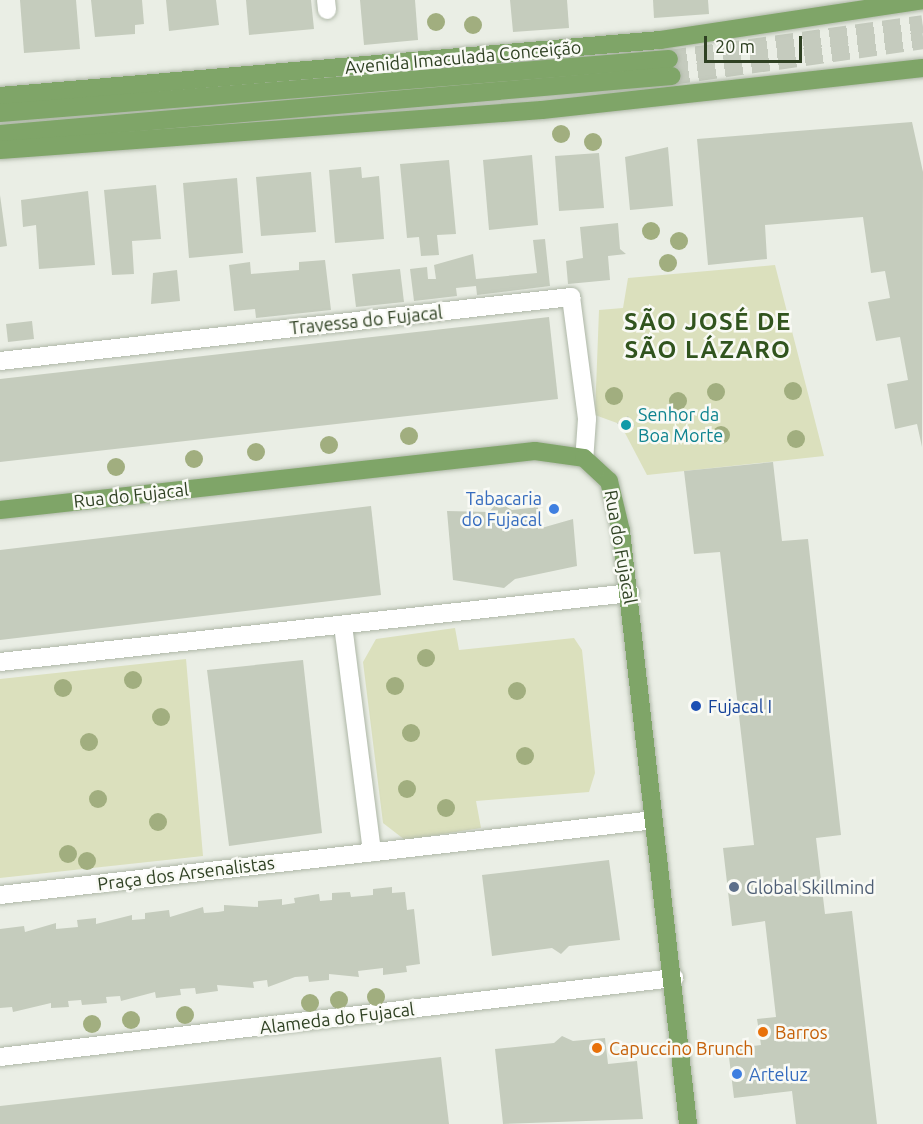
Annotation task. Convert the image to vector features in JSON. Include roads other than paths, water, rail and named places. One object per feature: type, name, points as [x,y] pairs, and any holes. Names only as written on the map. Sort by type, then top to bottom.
[{"type":"main road","name":"Avenida Imaculada Conceição","points":[[0,96],[660,40],[923,0]]},
{"type":"main road","name":"Avenida Imaculada Conceição","points":[[0,113],[670,67],[0,134]]},
{"type":"main road","points":[[0,150],[542,110],[923,68]]},
{"type":"main road","name":"Rua do Fujacal","points":[[0,510],[535,451],[584,458],[609,481],[630,593],[654,820],[674,978],[688,1124]]},
{"type":"street","name":"Travessa do Fujacal","points":[[0,362],[571,297],[587,419],[584,458]]},
{"type":"street","points":[[0,662],[630,593]]},
{"type":"street","points":[[343,625],[372,852]]},
{"type":"street","name":"Praça dos Arsenalistas","points":[[0,895],[654,820]]},
{"type":"street","name":"Alameda do Fujacal","points":[[0,1057],[674,978]]},
{"type":"tunnel","points":[[669,59],[923,24]]},
{"type":"tunnel","points":[[671,76],[923,40]]},
{"type":"place","name":"Senhor da Boa Morte","points":[[626,425]]},
{"type":"place","name":"Tabacaria do Fujacal","points":[[554,509]]},
{"type":"place","name":"Fujacal I","points":[[696,706]]},
{"type":"place","name":"Global Skillmind","points":[[734,887]]},
{"type":"place","name":"Barros","points":[[763,1032]]},
{"type":"place","name":"Capuccino Brunch","points":[[597,1048]]},
{"type":"place","name":"Arteluz","points":[[737,1074]]},
{"type":"district","name":"SÃO JOSÉ DE SÃO LÁZARO","points":[[708,336]]}]
